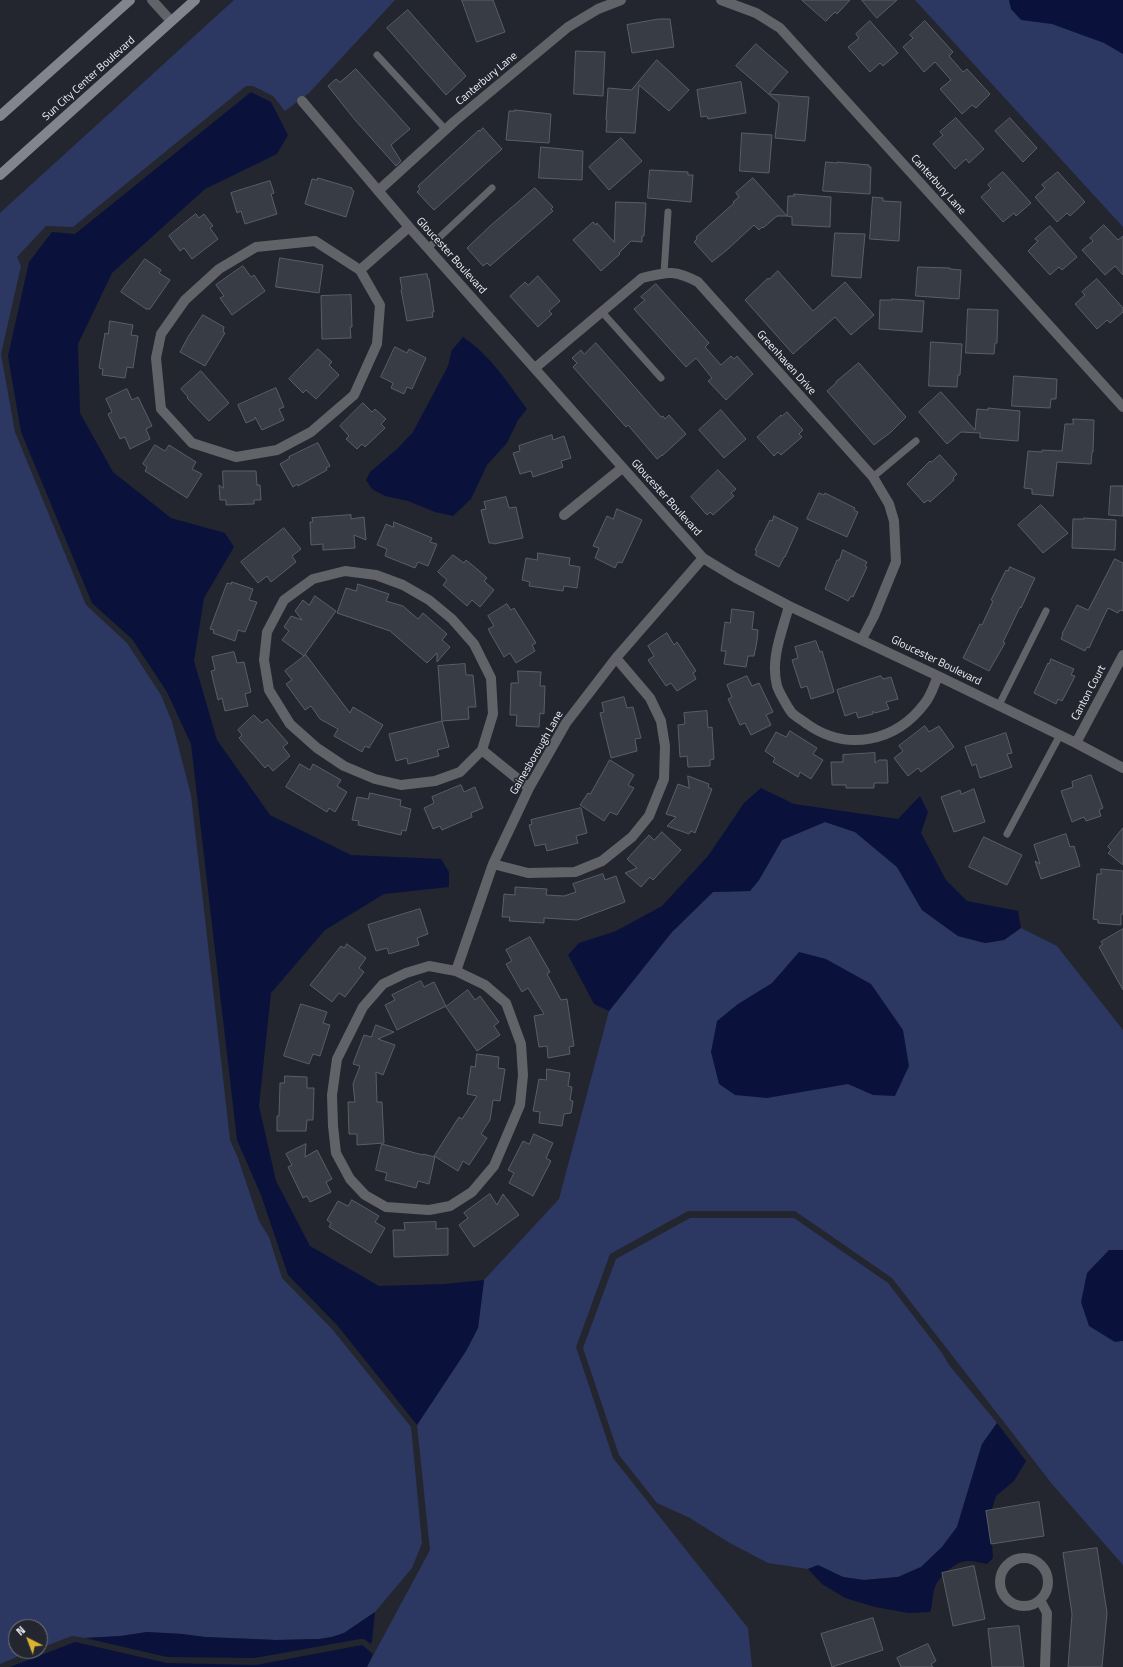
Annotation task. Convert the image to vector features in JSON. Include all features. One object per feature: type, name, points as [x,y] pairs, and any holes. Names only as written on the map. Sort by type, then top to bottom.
[{"type":"main road","points":[[0,116],[130,0]]},
{"type":"main road","name":"Sun City Center Boulevard","points":[[0,175],[194,0]]},
{"type":"street","points":[[152,0],[171,21]]},
{"type":"street","name":"Canterbury Lane","points":[[378,191],[446,130],[568,27],[598,9],[621,0]]},
{"type":"street","name":"Canterbury Lane","points":[[721,0],[756,13],[780,28],[1123,407]]},
{"type":"street","name":"Gloucester Boulevard","points":[[302,101],[409,227],[703,558],[736,578],[789,606],[862,639],[999,705],[1123,768]]},
{"type":"street","points":[[360,270],[409,227]]},
{"type":"street","points":[[315,241],[360,270],[380,305],[377,344],[354,395],[310,432],[277,450],[236,457],[192,443],[161,408],[156,358],[161,334],[185,300],[219,269],[256,247],[315,241]]},
{"type":"street","name":"Greenhaven Drive","points":[[535,368],[642,278],[664,273],[682,273],[698,282],[873,478],[889,504],[894,520],[896,562],[874,616],[862,639]]},
{"type":"street","points":[[564,516],[622,468]]},
{"type":"street","name":"Gainesborough Lane","points":[[456,971],[493,864],[529,788],[566,723],[616,658],[703,558]]},
{"type":"street","points":[[345,571],[376,575],[403,585],[428,600],[452,619],[474,644],[491,678],[493,714],[482,750],[460,772],[435,781],[401,785],[375,779],[344,766],[317,748],[290,724],[268,690],[264,660],[267,632],[284,600],[313,579],[345,571]]},
{"type":"street","points":[[789,606],[774,658],[777,687],[792,713],[817,730],[842,739],[866,740],[887,735],[908,722],[926,703],[938,676]]},
{"type":"street","name":"Canton Court","points":[[1076,743],[1123,655]]},
{"type":"street","points":[[493,864],[528,873],[575,872],[602,862],[632,837],[649,816],[664,780],[665,746],[661,721],[650,698],[616,658]]},
{"type":"street","points":[[482,750],[529,788]]},
{"type":"street","points":[[429,966],[456,971],[485,985],[506,1003],[521,1044],[522,1075],[520,1105],[494,1166],[472,1192],[450,1206],[429,1210],[386,1207],[365,1195],[350,1178],[336,1153],[332,1095],[337,1059],[363,1007],[383,984],[406,973],[429,966]]},
{"type":"street","points":[[1022,1558],[1029,1559],[1042,1566],[1046,1573],[1047,1588],[1045,1595],[1040,1600],[1025,1606],[1017,1605],[1004,1595],[1001,1588],[1002,1576],[1008,1565],[1014,1560],[1022,1558]]},
{"type":"street","points":[[1040,1600],[1047,1613],[1045,1667]]},
{"type":"lane","points":[[377,55],[446,130]]},
{"type":"lane","points":[[428,248],[492,188]]},
{"type":"lane","points":[[664,273],[668,212]]},
{"type":"lane","points":[[602,312],[661,378]]},
{"type":"lane","points":[[873,478],[916,441]]},
{"type":"lane","points":[[999,705],[1046,611]]},
{"type":"lane","points":[[1007,834],[1060,736]]},
{"type":"shaded area","points":[[234,0],[395,0],[309,93],[285,111],[273,96],[253,86],[246,86],[73,227],[46,226],[17,257],[21,266],[1,354],[15,432],[86,605],[127,643],[161,695],[172,722],[191,795],[230,1140],[238,1158],[259,1221],[269,1237],[282,1278],[332,1329],[411,1427],[422,1543],[412,1568],[375,1612],[344,1633],[332,1637],[319,1639],[276,1640],[205,1637],[147,1632],[121,1636],[85,1638],[72,1636],[48,1645],[48,1619],[8,1619],[8,1659],[12,1659],[0,1664],[0,213]]},
{"type":"shaded area","points":[[915,0],[1123,0],[1123,227]]},
{"type":"shaded area","points":[[1009,0],[1123,0],[1123,54],[1104,43],[1052,24],[1021,20],[1011,9]]},
{"type":"shaded area","points":[[251,92],[271,102],[288,135],[277,154],[205,189],[112,273],[78,344],[80,413],[113,472],[171,518],[225,533],[234,547],[204,598],[194,661],[217,740],[270,815],[351,855],[441,859],[449,872],[449,887],[384,894],[325,930],[271,993],[259,1106],[276,1181],[310,1246],[379,1286],[444,1284],[484,1280],[478,1328],[466,1351],[417,1425],[337,1325],[288,1275],[261,1195],[237,1140],[191,744],[167,692],[132,639],[92,603],[21,432],[8,356],[29,262],[52,232],[75,234]]},
{"type":"shaded area","points":[[463,337],[482,352],[490,361],[527,409],[518,420],[507,443],[487,465],[471,499],[453,516],[435,512],[408,501],[385,496],[372,489],[366,480],[370,472],[397,449],[413,432],[448,366],[452,350]]},
{"type":"shaded area","points":[[761,788],[794,804],[898,819],[920,796],[928,812],[921,833],[946,880],[967,901],[1018,911],[1021,928],[1004,940],[985,943],[958,936],[922,910],[897,867],[855,832],[825,822],[782,840],[759,880],[750,891],[713,892],[672,932],[609,1011],[594,1004],[568,955],[579,943],[616,931],[662,906],[708,856],[744,803]]},
{"type":"shaded area","points":[[825,822],[855,832],[897,867],[922,910],[958,936],[985,943],[1004,940],[1021,928],[1057,946],[1123,1030],[1123,1565],[1052,1484],[892,1278],[795,1211],[688,1211],[610,1254],[576,1347],[613,1458],[748,1628],[752,1667],[367,1667],[430,1550],[417,1425],[466,1351],[478,1328],[484,1280],[559,1199],[609,1011],[672,932],[713,892],[750,891],[759,880],[782,840]]},
{"type":"shaded area","points":[[799,952],[826,959],[871,984],[903,1030],[909,1066],[895,1096],[873,1095],[848,1084],[767,1098],[735,1095],[719,1084],[711,1052],[717,1021],[738,1004],[772,983]]},
{"type":"shaded area","points":[[690,1218],[794,1218],[888,1283],[942,1353],[949,1365],[997,1423],[982,1444],[957,1527],[942,1547],[921,1567],[898,1577],[864,1580],[843,1577],[818,1565],[808,1569],[768,1563],[728,1542],[690,1518],[657,1503],[619,1455],[583,1348],[616,1259]]},
{"type":"shaded area","points":[[1109,1250],[1123,1250],[1123,1341],[1115,1342],[1089,1326],[1081,1302],[1087,1273]]},
{"type":"shaded area","points":[[997,1423],[1026,1461],[1014,1481],[996,1496],[992,1509],[991,1528],[993,1558],[987,1564],[964,1561],[954,1566],[944,1574],[935,1587],[930,1612],[908,1613],[875,1607],[845,1598],[822,1584],[808,1569],[818,1565],[843,1577],[864,1580],[898,1577],[921,1567],[942,1547],[957,1527],[982,1444]]},
{"type":"shaded area","points":[[375,1612],[371,1644],[364,1639],[360,1639],[255,1658],[167,1657],[85,1638],[121,1636],[147,1632],[205,1637],[276,1640],[319,1639],[344,1633]]},
{"type":"shaded area","points":[[75,1642],[167,1663],[256,1665],[362,1645],[373,1654],[367,1667],[10,1667],[31,1659],[48,1659],[48,1652]]},
{"type":"building","points":[[462,0],[493,0],[505,32],[477,42]]},
{"type":"building","points":[[802,0],[850,0],[837,14],[835,12],[826,21]]},
{"type":"building","points":[[862,0],[897,0],[877,18]]},
{"type":"building","points":[[408,10],[466,76],[446,95],[387,28]]},
{"type":"building","points":[[659,19],[670,19],[674,47],[632,53],[627,25]]},
{"type":"building","points":[[870,21],[898,53],[883,66],[880,63],[870,72],[848,47],[859,38],[856,34]]},
{"type":"building","points":[[925,21],[953,52],[949,56],[963,72],[967,69],[990,94],[976,108],[972,105],[962,114],[940,89],[951,80],[935,62],[924,72],[903,47],[913,38],[910,35]]},
{"type":"building","points":[[756,44],[788,72],[769,94],[809,97],[805,141],[775,138],[779,103],[736,66]]},
{"type":"building","points":[[576,51],[605,52],[603,96],[574,94]]},
{"type":"building","points":[[657,60],[689,90],[669,111],[639,85],[635,133],[606,132],[608,88],[631,90]]},
{"type":"building","points":[[356,69],[410,129],[391,145],[401,161],[396,166],[355,120],[328,86],[336,79],[340,82]]},
{"type":"building","points":[[741,82],[746,113],[708,119],[707,116],[701,117],[697,90]]},
{"type":"building","points":[[515,110],[551,114],[549,143],[506,140],[509,111]]},
{"type":"building","points":[[956,118],[984,149],[969,163],[966,159],[955,169],[933,144],[943,135],[940,132]]},
{"type":"building","points":[[1010,118],[1037,148],[1023,162],[995,131]]},
{"type":"building","points":[[483,128],[502,149],[434,210],[417,192],[420,189],[418,186]]},
{"type":"building","points":[[742,133],[772,135],[769,173],[740,171]]},
{"type":"building","points":[[621,138],[642,161],[609,190],[589,167]]},
{"type":"building","points":[[541,147],[583,151],[582,180],[539,178]]},
{"type":"building","points":[[826,162],[869,165],[869,167],[871,167],[870,194],[823,191]]},
{"type":"building","points":[[650,170],[688,172],[688,175],[693,175],[691,202],[648,198]]},
{"type":"building","points":[[1003,172],[1031,203],[1016,216],[1014,213],[1003,222],[981,197],[991,188],[988,185]]},
{"type":"building","points":[[1058,172],[1085,202],[1070,216],[1067,213],[1057,222],[1035,197],[1045,188],[1042,185]]},
{"type":"building","points":[[318,178],[352,188],[354,191],[346,217],[305,204],[312,179],[317,180]]},
{"type":"building","points":[[753,178],[787,216],[777,216],[759,230],[754,225],[712,262],[694,242],[697,239],[696,237],[734,203],[733,202],[739,197],[736,193]]},
{"type":"building","points":[[270,181],[274,193],[271,194],[277,214],[245,224],[241,211],[237,213],[231,193]]},
{"type":"building","points":[[535,188],[553,207],[551,209],[553,211],[490,266],[487,263],[483,266],[467,248],[490,226]]},
{"type":"building","points":[[794,194],[831,197],[830,227],[792,225],[792,217],[787,216],[788,196],[794,196]]},
{"type":"building","points":[[873,197],[883,198],[883,201],[901,202],[899,241],[870,239]]},
{"type":"building","points":[[616,202],[646,203],[644,236],[642,236],[642,242],[631,241],[619,253],[620,254],[601,271],[573,240],[593,222],[596,225],[597,223],[614,242]]},
{"type":"building","points":[[196,214],[199,218],[204,214],[213,226],[210,228],[218,239],[192,259],[184,248],[180,251],[169,236]]},
{"type":"building","points":[[1104,225],[1118,240],[1123,236],[1123,275],[1115,266],[1105,275],[1082,250],[1093,241],[1090,238]]},
{"type":"building","points":[[1050,226],[1077,257],[1062,270],[1059,267],[1050,275],[1028,251],[1038,241],[1035,239]]},
{"type":"building","points":[[835,233],[865,234],[861,278],[832,276]]},
{"type":"building","points":[[280,258],[323,265],[319,293],[276,287]]},
{"type":"building","points":[[145,259],[161,270],[159,273],[170,280],[150,309],[146,309],[121,292]]},
{"type":"building","points":[[243,266],[251,277],[254,275],[265,291],[232,315],[220,298],[224,296],[216,285]]},
{"type":"building","points":[[918,267],[950,268],[961,270],[959,299],[916,296]]},
{"type":"building","points":[[778,271],[813,311],[845,282],[874,315],[851,335],[835,317],[793,354],[745,300],[768,278],[769,279]]},
{"type":"building","points":[[427,274],[434,312],[432,312],[433,317],[407,321],[400,278]]},
{"type":"building","points":[[538,276],[560,301],[549,311],[552,314],[538,327],[510,296],[525,282],[528,285]]},
{"type":"building","points":[[1097,279],[1123,308],[1123,312],[1110,323],[1107,320],[1097,329],[1075,304],[1085,295],[1082,292]]},
{"type":"building","points":[[656,284],[709,343],[705,347],[721,365],[731,356],[734,359],[737,356],[753,374],[726,400],[708,381],[712,378],[696,358],[686,367],[634,309],[645,300],[641,297]]},
{"type":"building","points":[[351,295],[351,338],[322,339],[321,296]]},
{"type":"building","points":[[892,299],[924,301],[922,332],[879,329],[880,300]]},
{"type":"building","points":[[968,309],[998,310],[997,343],[995,343],[994,354],[966,353]]},
{"type":"building","points":[[203,315],[224,327],[223,332],[225,333],[205,366],[180,352]]},
{"type":"building","points":[[110,321],[133,325],[131,335],[138,336],[133,368],[127,367],[125,378],[102,375],[103,369],[99,368],[105,333],[108,334]]},
{"type":"building","points":[[931,342],[962,344],[960,375],[958,375],[957,387],[929,386]]},
{"type":"building","points":[[596,343],[661,417],[663,416],[665,419],[669,415],[686,434],[657,459],[628,425],[626,427],[573,367],[577,363],[572,358],[581,350],[584,354]]},
{"type":"building","points":[[395,347],[407,353],[409,349],[426,358],[412,389],[407,387],[404,394],[391,388],[393,383],[381,377]]},
{"type":"building","points":[[318,349],[332,362],[329,365],[339,375],[316,399],[306,390],[303,393],[289,379]]},
{"type":"building","points":[[859,363],[906,417],[891,432],[874,445],[827,391]]},
{"type":"building","points":[[201,371],[229,403],[209,421],[187,398],[188,397],[181,389]]},
{"type":"building","points":[[1014,376],[1057,379],[1056,399],[1051,399],[1050,408],[1012,406]]},
{"type":"building","points":[[276,388],[284,407],[279,409],[284,420],[262,430],[255,417],[255,419],[246,423],[238,405]]},
{"type":"building","points":[[127,389],[132,400],[138,397],[152,426],[146,429],[150,439],[130,449],[125,437],[120,439],[108,414],[112,412],[106,399]]},
{"type":"building","points":[[941,392],[975,430],[977,409],[988,410],[988,408],[1020,411],[1018,441],[980,438],[980,433],[961,432],[947,444],[919,412]]},
{"type":"building","points":[[363,403],[372,412],[375,409],[386,419],[381,424],[385,428],[365,447],[362,444],[357,449],[346,439],[349,436],[340,426]]},
{"type":"building","points":[[721,410],[746,439],[724,458],[699,430]]},
{"type":"building","points":[[787,412],[803,430],[799,434],[802,437],[781,455],[778,452],[774,456],[757,437],[781,415],[782,416]]},
{"type":"building","points":[[1073,419],[1094,420],[1091,464],[1057,462],[1053,496],[1032,494],[1032,489],[1024,488],[1028,451],[1062,451],[1065,424],[1073,424]]},
{"type":"building","points":[[552,435],[553,440],[564,436],[571,458],[561,461],[563,467],[533,477],[531,471],[520,474],[513,453],[520,451],[519,446]]},
{"type":"building","points":[[318,443],[330,466],[326,468],[327,470],[298,486],[297,484],[293,487],[280,464],[290,458],[289,457]]},
{"type":"building","points":[[155,445],[165,451],[169,445],[196,462],[192,469],[202,474],[187,498],[145,471],[147,467],[143,464]]},
{"type":"building","points":[[940,455],[957,474],[953,478],[954,480],[930,502],[928,500],[924,503],[907,484],[930,461],[931,462]]},
{"type":"building","points":[[718,470],[736,489],[731,493],[734,496],[713,515],[710,512],[707,515],[691,497]]},
{"type":"building","points":[[223,471],[256,471],[257,485],[260,485],[261,500],[254,500],[254,504],[226,505],[226,500],[220,500],[219,485],[223,488]]},
{"type":"building","points":[[1111,486],[1123,486],[1123,516],[1109,515]]},
{"type":"building","points":[[819,493],[824,495],[825,493],[855,508],[854,510],[858,512],[847,537],[807,519]]},
{"type":"building","points":[[506,497],[509,508],[516,507],[523,538],[494,544],[489,543],[481,510],[486,509],[484,502]]},
{"type":"building","points":[[1041,505],[1068,533],[1043,553],[1018,525]]},
{"type":"building","points":[[617,509],[642,520],[622,563],[618,562],[615,568],[595,558],[599,548],[593,546],[607,516],[613,519]]},
{"type":"building","points":[[351,515],[351,519],[364,517],[366,540],[354,535],[355,548],[323,550],[323,544],[311,545],[310,522],[313,522],[312,518]]},
{"type":"building","points":[[774,516],[798,528],[779,567],[755,555],[757,551],[755,550],[770,520],[772,521]]},
{"type":"building","points":[[1084,518],[1116,520],[1115,550],[1072,548],[1073,519]]},
{"type":"building","points":[[394,522],[432,538],[430,542],[437,544],[428,566],[418,562],[415,568],[385,556],[387,549],[377,545],[386,524],[393,527]]},
{"type":"building","points":[[284,528],[301,549],[292,556],[296,562],[271,582],[267,576],[258,583],[241,562]]},
{"type":"building","points":[[843,550],[867,562],[865,566],[867,567],[853,597],[851,596],[848,601],[825,589],[837,560],[839,560]]},
{"type":"building","points":[[538,553],[570,558],[569,565],[580,567],[577,588],[564,586],[563,591],[529,586],[530,582],[522,580],[526,558],[537,560]]},
{"type":"building","points":[[453,555],[464,563],[466,560],[477,569],[487,578],[484,581],[494,590],[480,607],[472,600],[467,606],[443,585],[447,580],[438,572]]},
{"type":"building","points":[[1115,559],[1123,563],[1123,611],[1120,610],[1118,613],[1108,608],[1089,648],[1087,647],[1085,651],[1061,639],[1062,634],[1077,605],[1088,610]]},
{"type":"building","points":[[1010,567],[1035,578],[1003,642],[1005,643],[989,671],[963,658],[980,624],[982,625],[993,601],[991,600],[1006,570],[1008,571]]},
{"type":"building","points":[[232,582],[253,589],[249,600],[257,602],[245,632],[238,630],[235,641],[213,633],[214,630],[210,629],[227,583],[231,584]]},
{"type":"building","points":[[358,584],[389,594],[386,601],[403,606],[418,619],[423,613],[447,634],[442,640],[450,647],[437,662],[437,653],[427,663],[390,631],[337,613],[346,588],[356,591]]},
{"type":"building","points":[[315,596],[336,611],[304,656],[282,640],[289,631],[284,627],[291,616],[302,620],[295,611],[303,600],[309,605]]},
{"type":"building","points":[[507,604],[511,610],[514,608],[536,643],[532,645],[535,651],[516,663],[510,653],[504,657],[488,629],[494,626],[488,616]]},
{"type":"building","points":[[732,609],[754,612],[752,629],[758,630],[757,641],[754,656],[748,656],[746,667],[724,664],[726,651],[721,651],[725,622],[730,623]]},
{"type":"building","points":[[667,633],[674,645],[677,642],[696,671],[693,673],[696,679],[677,691],[671,683],[666,686],[648,660],[654,656],[648,646]]},
{"type":"building","points":[[816,641],[820,652],[822,651],[834,692],[811,699],[807,686],[801,688],[792,660],[798,658],[795,647]]},
{"type":"building","points":[[234,652],[237,663],[244,662],[251,692],[245,694],[248,706],[225,711],[222,698],[218,700],[211,671],[215,670],[212,657]]},
{"type":"building","points":[[306,655],[350,713],[353,707],[383,725],[369,748],[365,746],[362,752],[334,736],[338,729],[320,719],[311,706],[305,710],[286,684],[292,680],[285,671]]},
{"type":"building","points":[[1051,659],[1074,669],[1071,675],[1075,676],[1062,701],[1058,699],[1056,704],[1034,693]]},
{"type":"building","points":[[465,664],[466,675],[473,675],[476,707],[468,707],[469,719],[442,721],[438,666]]},
{"type":"building","points":[[518,671],[541,672],[540,686],[545,686],[544,714],[540,713],[539,727],[516,726],[517,715],[510,715],[511,683],[518,683]]},
{"type":"building","points":[[747,676],[752,686],[759,683],[773,712],[766,715],[771,725],[751,735],[745,723],[740,725],[728,699],[732,697],[727,685]]},
{"type":"building","points":[[881,676],[883,679],[891,677],[898,699],[886,702],[889,709],[875,713],[873,711],[873,714],[858,718],[856,712],[845,716],[837,690]]},
{"type":"building","points":[[624,697],[627,708],[633,707],[641,738],[635,739],[637,751],[611,758],[600,713],[604,712],[602,703]]},
{"type":"building","points":[[707,711],[708,728],[712,727],[714,759],[710,760],[710,766],[688,767],[687,756],[680,757],[678,725],[685,724],[684,713]]},
{"type":"building","points":[[254,715],[262,723],[267,719],[288,743],[283,747],[290,756],[273,771],[268,765],[265,768],[239,738],[242,735],[238,730]]},
{"type":"building","points":[[442,721],[449,747],[437,750],[439,756],[408,764],[407,758],[396,761],[389,734]]},
{"type":"building","points":[[925,726],[929,732],[939,726],[954,747],[921,772],[918,768],[908,776],[894,758],[903,751],[899,746]]},
{"type":"building","points":[[790,731],[817,748],[813,754],[823,760],[811,779],[800,772],[798,777],[773,762],[775,758],[765,751],[776,732],[786,737]]},
{"type":"building","points":[[1006,733],[1012,753],[1007,754],[1012,767],[980,778],[976,764],[972,766],[965,747]]},
{"type":"building","points":[[875,753],[875,763],[879,760],[887,760],[888,783],[874,783],[874,788],[846,788],[846,785],[832,785],[831,762],[843,762],[843,755]]},
{"type":"building","points":[[610,760],[634,775],[628,785],[634,788],[617,815],[610,812],[604,821],[580,805],[588,793],[590,794]]},
{"type":"building","points":[[300,764],[310,770],[313,764],[341,780],[337,786],[347,792],[335,812],[329,808],[327,812],[286,787]]},
{"type":"building","points":[[1091,775],[1103,808],[1099,810],[1101,816],[1086,821],[1084,817],[1072,822],[1061,791],[1073,787],[1072,782]]},
{"type":"building","points":[[688,776],[709,784],[708,787],[712,789],[695,833],[691,831],[689,834],[667,826],[676,817],[666,814],[678,784],[689,788]]},
{"type":"building","points":[[461,785],[464,792],[475,787],[483,808],[471,813],[472,817],[442,830],[440,826],[433,829],[424,808],[434,803],[432,797]]},
{"type":"building","points":[[974,789],[985,822],[954,832],[941,797],[960,790],[961,794]]},
{"type":"building","points":[[370,793],[401,800],[400,806],[411,809],[406,831],[402,830],[401,835],[358,825],[359,821],[352,820],[357,797],[368,799]]},
{"type":"building","points":[[581,808],[587,833],[576,836],[578,843],[547,851],[545,844],[535,846],[529,825],[532,824],[531,820]]},
{"type":"building","points":[[1123,828],[1123,865],[1108,853],[1111,850],[1108,847]]},
{"type":"building","points":[[662,832],[681,850],[653,880],[650,877],[641,887],[625,873],[637,868],[627,859],[649,835],[654,840]]},
{"type":"building","points":[[1066,834],[1070,847],[1074,846],[1080,866],[1041,879],[1035,861],[1040,864],[1034,845]]},
{"type":"building","points":[[984,837],[1022,855],[1007,885],[969,867]]},
{"type":"building","points":[[1101,869],[1123,871],[1123,914],[1121,914],[1121,925],[1098,923],[1098,920],[1093,919],[1097,874],[1101,874]]},
{"type":"building","points":[[603,874],[605,880],[616,876],[625,902],[577,920],[544,918],[544,923],[509,921],[510,917],[502,917],[504,894],[515,895],[515,887],[547,889],[546,895],[564,896],[576,892],[573,884]]},
{"type":"building","points":[[420,909],[428,934],[417,938],[419,945],[389,954],[387,948],[376,951],[368,925]]},
{"type":"building","points":[[1123,929],[1123,990],[1099,947],[1103,944],[1101,942]]},
{"type":"building","points":[[530,937],[550,972],[547,974],[561,1000],[567,999],[574,1046],[569,1047],[570,1054],[548,1058],[547,1046],[539,1047],[534,1016],[544,1014],[528,988],[522,992],[506,964],[512,961],[506,950]]},
{"type":"building","points":[[347,944],[366,958],[359,968],[364,972],[345,997],[339,993],[332,1002],[310,985],[341,946],[344,948]]},
{"type":"building","points":[[421,981],[424,987],[434,982],[446,1006],[397,1030],[385,1005],[395,1000],[392,995]]},
{"type":"building","points":[[468,990],[475,1000],[480,996],[499,1022],[494,1026],[500,1035],[477,1051],[446,1007]]},
{"type":"building","points":[[301,1004],[327,1012],[323,1023],[330,1025],[320,1056],[313,1054],[309,1064],[284,1056]]},
{"type":"building","points":[[376,1025],[394,1032],[378,1039],[395,1045],[383,1075],[376,1072],[377,1102],[382,1102],[384,1143],[357,1145],[357,1134],[349,1134],[348,1102],[355,1102],[353,1084],[360,1066],[353,1064],[364,1035],[371,1037]]},
{"type":"building","points":[[477,1054],[499,1057],[498,1068],[505,1069],[500,1101],[493,1100],[490,1120],[481,1134],[487,1138],[469,1165],[463,1161],[458,1171],[434,1156],[459,1117],[462,1119],[477,1096],[467,1094],[471,1066],[475,1067]]},
{"type":"building","points":[[547,1069],[570,1073],[568,1086],[572,1087],[570,1100],[573,1101],[571,1113],[564,1114],[562,1126],[539,1123],[540,1112],[533,1111],[539,1079],[546,1080]]},
{"type":"building","points":[[285,1076],[307,1077],[307,1088],[314,1088],[313,1120],[307,1120],[306,1131],[277,1131],[280,1083],[284,1083]]},
{"type":"building","points":[[534,1134],[553,1143],[546,1158],[551,1161],[533,1196],[509,1183],[514,1173],[508,1170],[523,1141],[529,1144]]},
{"type":"building","points":[[306,1144],[305,1157],[317,1150],[332,1179],[326,1182],[331,1192],[310,1202],[307,1196],[303,1198],[288,1167],[292,1165],[286,1154]]},
{"type":"building","points":[[382,1144],[435,1157],[429,1184],[418,1181],[416,1188],[385,1180],[387,1173],[376,1170]]},
{"type":"building","points":[[490,1194],[497,1205],[503,1194],[519,1215],[474,1247],[459,1225],[468,1218],[464,1213]]},
{"type":"building","points":[[352,1200],[379,1216],[375,1222],[385,1228],[371,1253],[329,1227],[331,1223],[327,1220],[338,1201],[348,1206]]},
{"type":"building","points":[[436,1222],[436,1229],[448,1228],[448,1255],[394,1257],[393,1230],[405,1230],[404,1223]]},
{"type":"building","points":[[1039,1502],[1044,1536],[991,1544],[986,1511]]},
{"type":"building","points":[[1097,1548],[1107,1613],[1102,1667],[1068,1667],[1072,1614],[1063,1553]]},
{"type":"building","points":[[974,1566],[985,1619],[953,1626],[942,1573]]},
{"type":"building","points":[[873,1618],[883,1650],[832,1667],[821,1634]]},
{"type":"building","points":[[1019,1626],[1024,1667],[992,1667],[988,1629]]},
{"type":"building","points":[[928,1644],[936,1661],[931,1664],[933,1667],[901,1667],[897,1658]]}]
